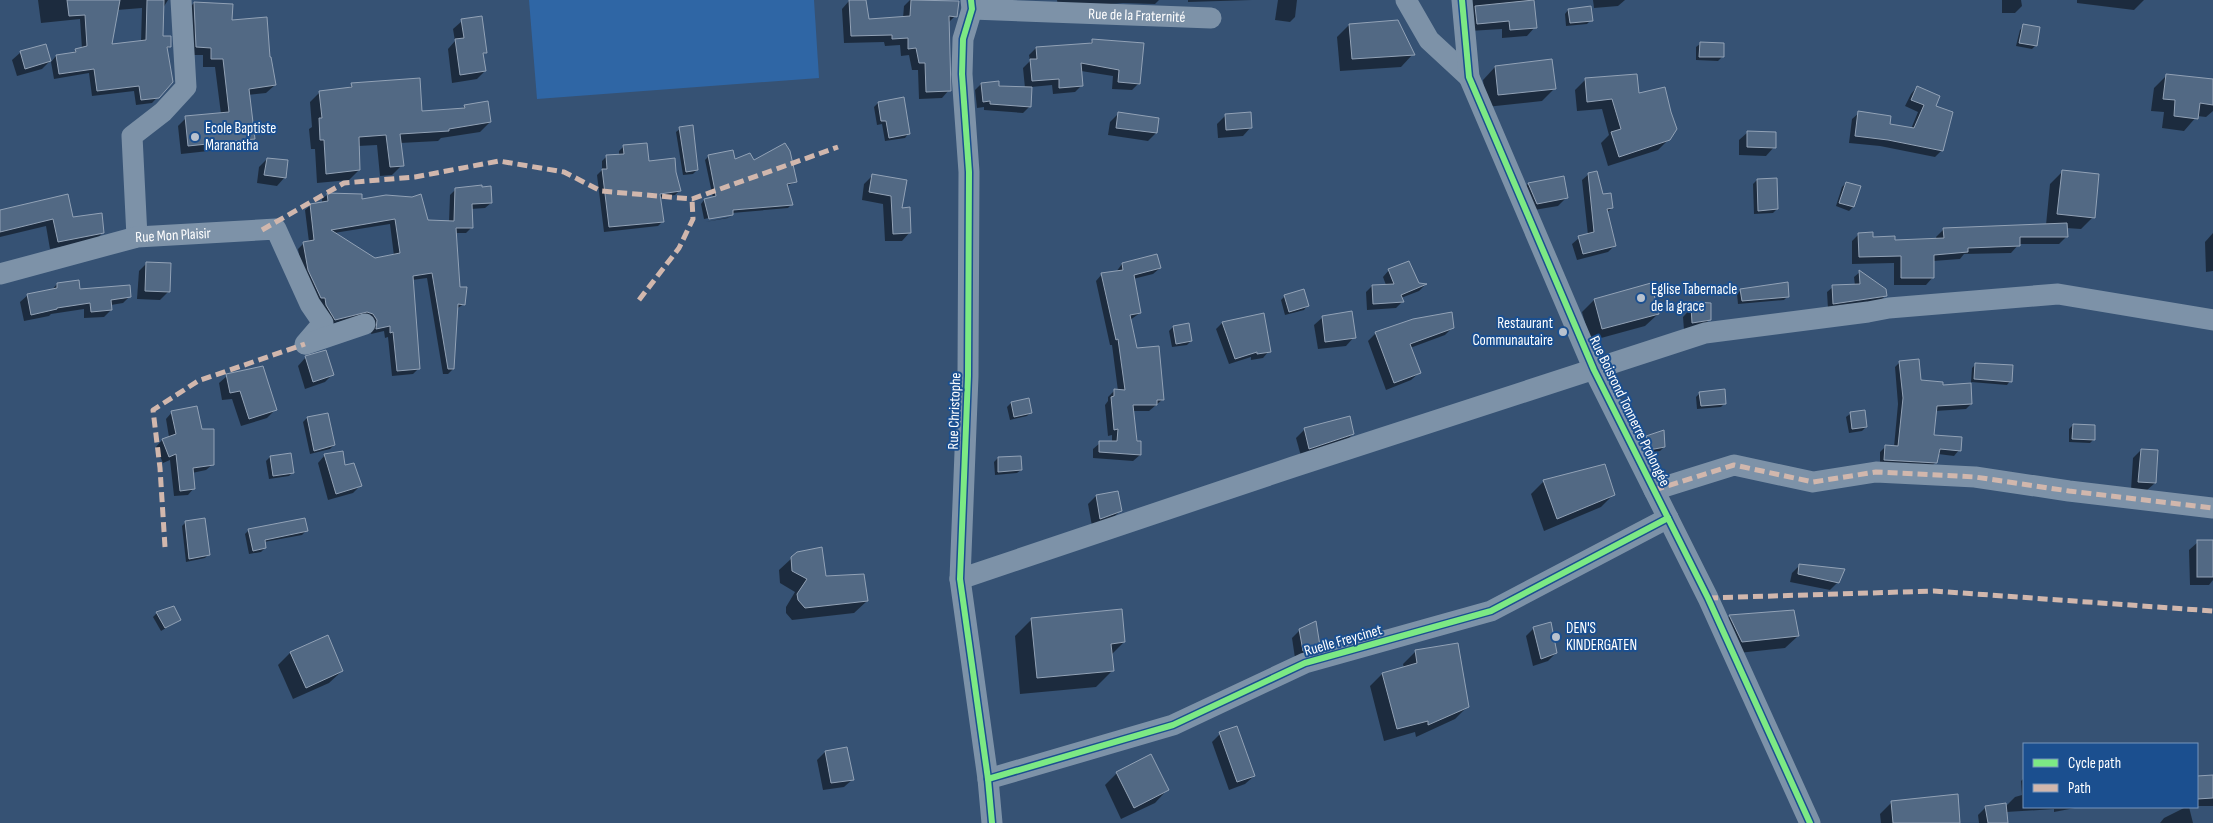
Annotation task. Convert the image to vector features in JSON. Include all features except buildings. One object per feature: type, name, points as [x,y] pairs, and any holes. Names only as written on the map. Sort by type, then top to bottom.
[{"type":"street","name":"Rue Mon Plaisir","points":[[181,0],[186,86],[163,112],[132,136],[137,237],[276,229],[310,304],[323,323],[305,344],[366,324]]},
{"type":"street","points":[[1406,0],[1428,40],[1468,77]]},
{"type":"street","name":"Rue Boisrond Tonnerre Prolongée","points":[[1462,0],[1468,77],[1594,370],[1708,598],[1810,823]]},
{"type":"street","name":"Rue de la Fraternité","points":[[972,5],[1211,18]]},
{"type":"street","name":"Rue Christophe","points":[[972,5],[963,39],[962,74],[969,172],[968,376],[960,579],[988,778],[992,823]]},
{"type":"street","points":[[0,274],[137,237]]},
{"type":"street","points":[[960,579],[1293,467],[1705,333],[1889,308],[2048,294],[2067,295],[2213,320]]},
{"type":"street","points":[[1654,490],[1734,465],[1812,482],[1876,472],[1975,477],[2069,491],[2213,508]]},
{"type":"street","name":"Ruelle Freycinet","points":[[988,778],[1173,725],[1305,663],[1491,611],[1668,518]]},
{"type":"shaded area","points":[[529,0],[814,0],[819,78],[537,99]]},
{"type":"marked path","points":[[262,230],[344,183],[415,177],[499,161],[564,172],[601,191],[692,199],[838,147]]},
{"type":"marked path","points":[[639,300],[679,248],[693,219],[692,199]]},
{"type":"marked path","points":[[165,547],[160,468],[153,410],[198,381],[305,344]]},
{"type":"marked path","points":[[1654,490],[1734,465],[1813,482],[1876,472],[1975,477],[2069,491],[2213,508]]},
{"type":"marked path","points":[[1708,598],[1934,591],[2213,611]]},
{"type":"cycle path","points":[[971,0],[972,9],[963,39],[962,74],[969,172],[968,376],[960,579],[988,779],[992,823]]},
{"type":"cycle path","points":[[1462,0],[1469,77],[1594,370],[1708,598],[1810,823]]},
{"type":"cycle path","points":[[988,779],[1173,725],[1305,663],[1491,611],[1668,518]]},
{"type":"place","name":"Ecole Baptiste Maranatha","points":[[195,137]]},
{"type":"place","name":"Eglise Tabernacle de la grace","points":[[1641,298]]},
{"type":"place","name":"Restaurant Communautaire","points":[[1563,332]]},
{"type":"place","name":"DEN'S KINDERGATEN","points":[[1556,637]]}]
